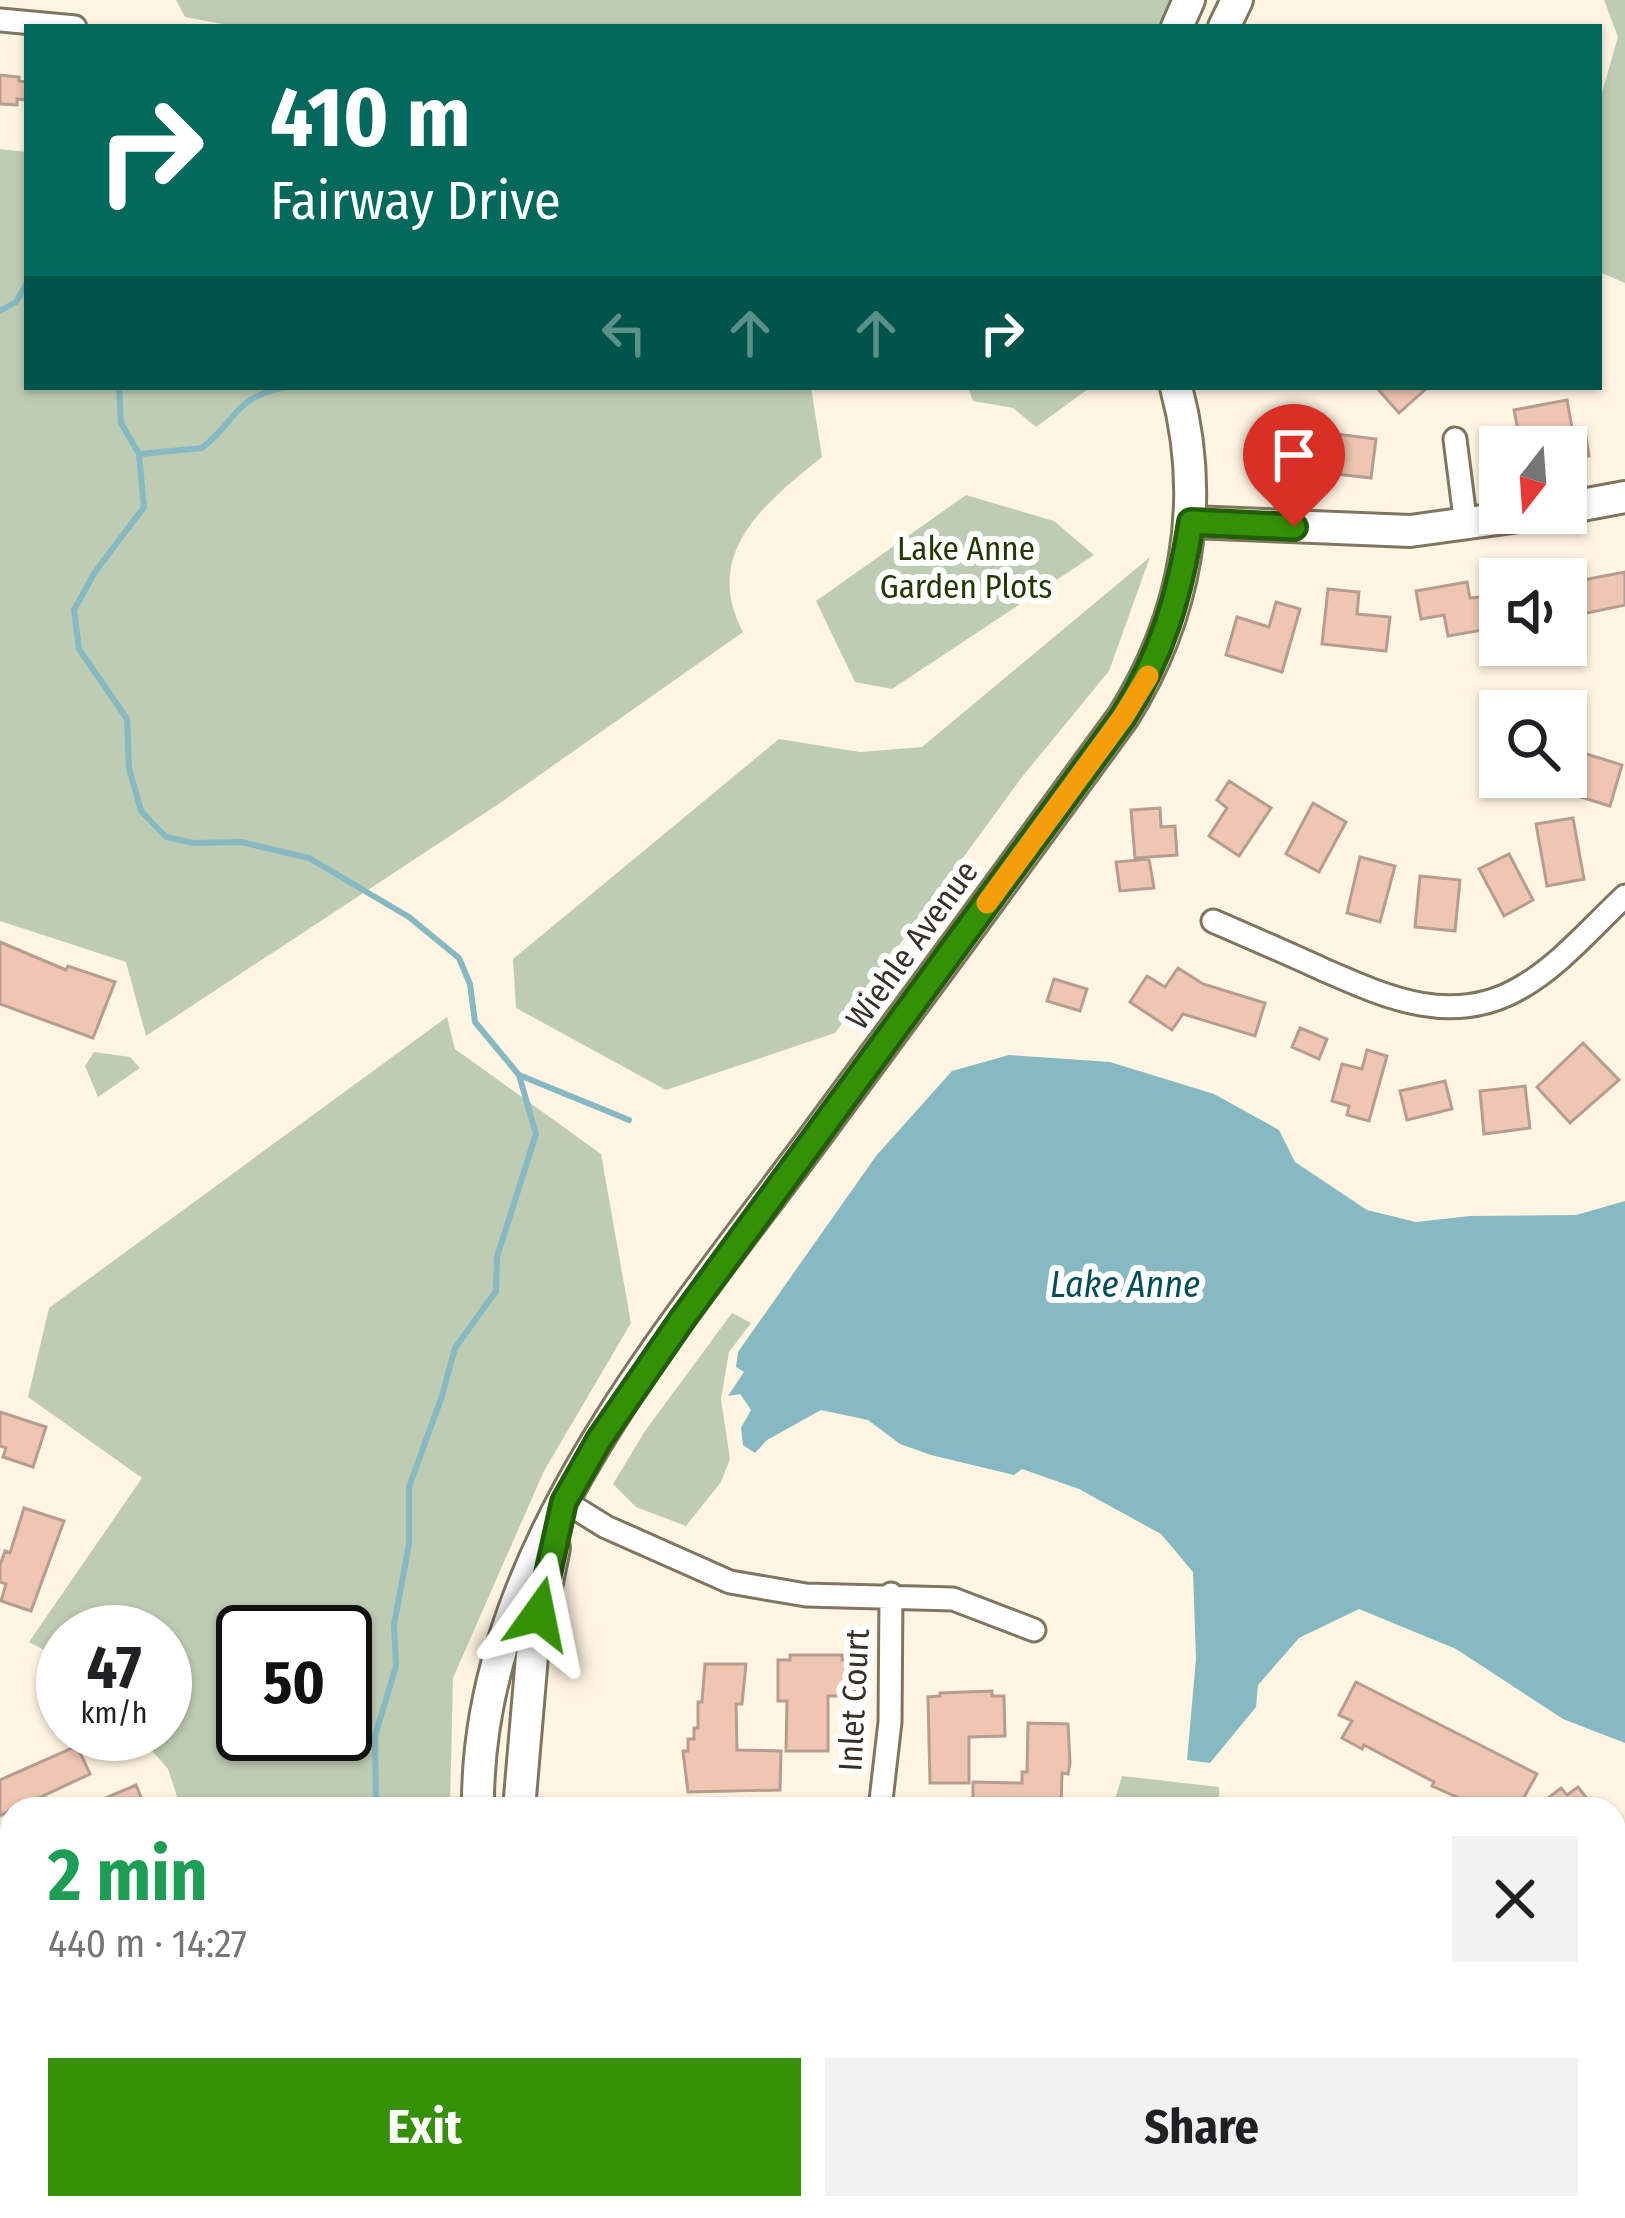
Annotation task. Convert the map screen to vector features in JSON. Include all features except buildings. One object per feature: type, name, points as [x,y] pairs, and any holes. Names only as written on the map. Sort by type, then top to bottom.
[{"type":"main road","name":"Wiehle Avenue","points":[[479,1797],[481,1744],[496,1662],[518,1599],[599,1440],[1123,717],[1161,649],[1191,522],[1191,458],[1178,390]]},
{"type":"main road","points":[[1587,504],[1625,497]]},
{"type":"main road","points":[[1191,522],[1366,532],[1479,524]]},
{"type":"main road","name":"Wiehle Avenue","points":[[520,1797],[530,1672],[564,1502]]},
{"type":"street","points":[[0,20],[43,24]]},
{"type":"street","points":[[1455,439],[1466,526]]},
{"type":"street","points":[[1213,921],[1384,996],[1438,1008],[1465,1006],[1517,990],[1541,975],[1625,896]]},
{"type":"street","name":"Inlet Court","points":[[564,1502],[688,1567],[730,1582],[806,1594],[891,1594],[966,1601],[1034,1630]]},
{"type":"street","name":"Inlet Court","points":[[881,1797],[890,1722],[891,1594]]},
{"type":"green space","points":[[176,0],[1173,0],[1163,24],[222,24],[185,17]]},
{"type":"green space","points":[[1604,0],[1625,0],[1625,283],[1602,273],[1602,93],[1618,37]]},
{"type":"green space","points":[[0,149],[24,152],[24,390],[811,390],[822,457],[761,511],[735,554],[732,604],[743,632],[500,803],[146,1036],[126,962],[0,921]]},
{"type":"green space","points":[[969,390],[1087,390],[1036,427],[1013,408],[973,401]]},
{"type":"green space","name":"Lake Anne Garden Plots","points":[[966,495],[1054,521],[1094,555],[892,689],[855,682],[816,601]]},
{"type":"green space","points":[[1150,557],[1109,671],[1022,777],[835,1033],[666,1090],[516,1008],[513,959],[779,739],[860,752],[922,747]]},
{"type":"green space","points":[[447,1017],[455,1049],[601,1154],[631,1323],[544,1471],[453,1678],[450,1797],[177,1797],[161,1761],[192,1761],[192,1605],[54,1605],[142,1478],[28,1397],[49,1308]]},
{"type":"green space","points":[[94,1052],[130,1057],[140,1068],[98,1097],[85,1066]]},
{"type":"green space","points":[[732,1313],[751,1323],[729,1352],[721,1399],[730,1459],[721,1482],[686,1526],[636,1507],[613,1484],[645,1431]]},
{"type":"green space","points":[[1122,1776],[1219,1787],[1219,1797],[1116,1797]]},
{"type":"water","name":"Lake Anne","points":[[1009,1055],[1110,1062],[1214,1094],[1279,1130],[1295,1162],[1367,1210],[1416,1222],[1470,1216],[1576,1215],[1625,1201],[1625,1743],[1563,1719],[1456,1649],[1359,1609],[1299,1638],[1258,1685],[1256,1707],[1210,1763],[1187,1760],[1196,1659],[1193,1572],[1161,1534],[1079,1489],[1022,1469],[1014,1475],[931,1455],[900,1444],[868,1420],[821,1410],[767,1440],[755,1453],[743,1445],[741,1428],[751,1410],[740,1394],[728,1396],[744,1372],[736,1367],[738,1352],[876,1156],[952,1071]]},
{"type":"waterway","points":[[0,311],[16,302],[24,288]]},
{"type":"waterway","points":[[119,390],[121,423],[139,454],[144,507],[95,572],[74,610],[79,649],[127,719],[129,768],[141,811],[166,837],[194,843],[241,842],[309,858],[409,917],[459,958],[470,984],[475,1022],[519,1075],[629,1120]]},
{"type":"waterway","points":[[140,454],[202,448],[245,403],[275,390]]},
{"type":"waterway","points":[[376,1797],[375,1736],[396,1666],[394,1625],[409,1544],[409,1487],[455,1348],[496,1291],[497,1257],[536,1134],[519,1075]]},
{"type":"slow traffic","points":[[987,903],[1148,676]]},
{"type":"route","points":[[539,1614],[564,1502],[599,1440],[1146,680],[1174,608],[1191,522],[1294,527]]}]
